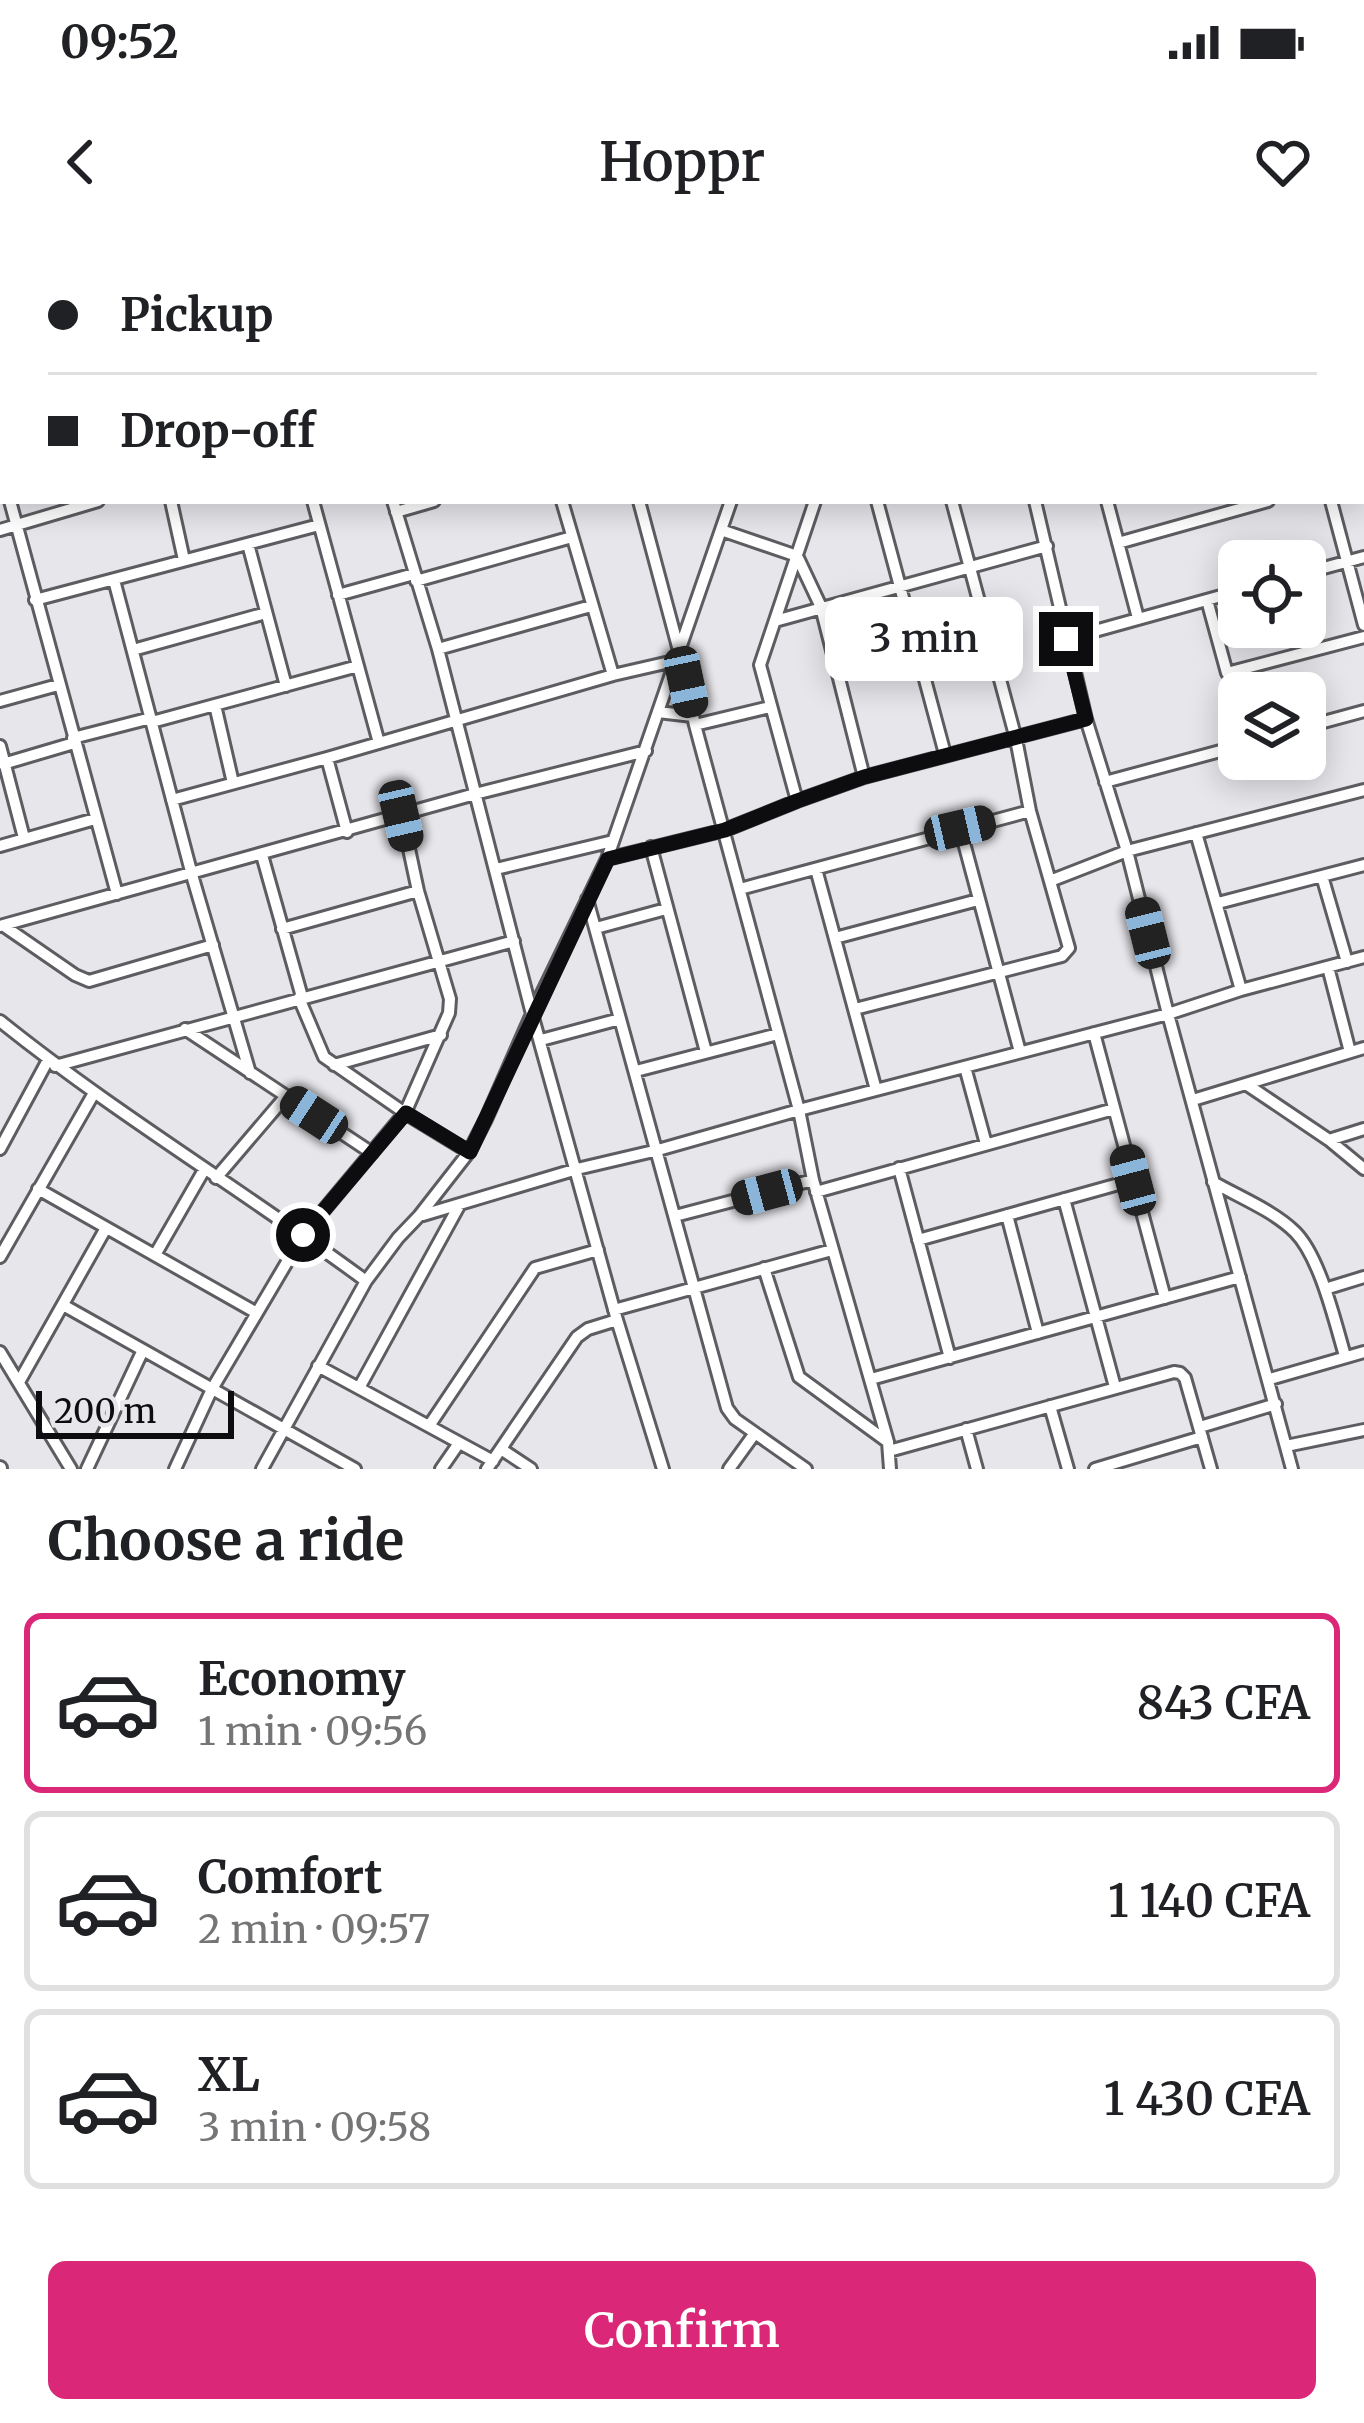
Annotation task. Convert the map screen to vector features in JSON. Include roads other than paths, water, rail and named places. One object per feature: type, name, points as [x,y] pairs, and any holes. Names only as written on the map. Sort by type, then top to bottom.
[{"type":"street","points":[[11,504],[117,894]]},
{"type":"street","points":[[0,530],[88,504]]},
{"type":"street","points":[[172,504],[184,560]]},
{"type":"street","points":[[314,504],[380,742]]},
{"type":"street","points":[[563,504],[613,675]]},
{"type":"street","points":[[641,504],[799,1110],[814,1186],[889,1447],[890,1469]]},
{"type":"street","points":[[262,1469],[366,1282],[470,1152],[608,859],[730,504]]},
{"type":"street","points":[[797,801],[760,665],[814,504]]},
{"type":"street","points":[[878,504],[945,754]]},
{"type":"street","points":[[855,1009],[998,973],[1066,952],[1069,943],[1030,811],[1016,739],[953,504]]},
{"type":"street","points":[[1036,504],[1086,719],[1127,851],[1292,1469]]},
{"type":"street","points":[[1108,504],[1138,618]]},
{"type":"street","points":[[1118,543],[1247,504]]},
{"type":"street","points":[[1332,504],[1364,625]]},
{"type":"street","points":[[394,506],[457,721],[615,1315],[661,1463],[675,1469]]},
{"type":"street","points":[[35,600],[319,525]]},
{"type":"street","points":[[721,530],[797,556],[821,607],[864,777]]},
{"type":"street","points":[[338,595],[572,537]]},
{"type":"street","points":[[248,544],[286,686]]},
{"type":"street","points":[[775,621],[1047,546]]},
{"type":"street","points":[[1326,568],[1364,557]]},
{"type":"street","points":[[114,580],[250,1073]]},
{"type":"street","points":[[1066,639],[1218,597]]},
{"type":"street","points":[[1208,600],[1227,673],[1364,637]]},
{"type":"street","points":[[437,649],[591,606]]},
{"type":"street","points":[[133,650],[266,613]]},
{"type":"street","points":[[172,800],[674,661]]},
{"type":"street","points":[[2,764],[74,740],[358,666]]},
{"type":"street","points":[[0,701],[58,685]]},
{"type":"street","points":[[215,705],[233,783]]},
{"type":"street","points":[[658,712],[694,720],[770,707]]},
{"type":"street","points":[[1326,722],[1364,711]]},
{"type":"street","points":[[608,859],[725,830],[864,777],[1086,719]]},
{"type":"street","points":[[0,746],[24,838]]},
{"type":"street","points":[[2,926],[646,751]]},
{"type":"street","points":[[1105,782],[1218,752]]},
{"type":"street","points":[[327,758],[347,832]]},
{"type":"street","points":[[1050,881],[1127,851],[1364,790]]},
{"type":"street","points":[[740,890],[1030,811]]},
{"type":"street","points":[[175,1469],[255,1312],[303,1235],[406,1113],[441,1035],[450,1006],[401,816]]},
{"type":"street","points":[[0,846],[95,819]]},
{"type":"street","points":[[960,828],[1020,1052]]},
{"type":"street","points":[[1196,833],[1241,990]]},
{"type":"street","points":[[496,869],[613,841]]},
{"type":"street","points":[[651,847],[706,1052]]},
{"type":"street","points":[[262,855],[317,1046],[334,1065],[470,1152]]},
{"type":"street","points":[[1218,903],[1364,865]]},
{"type":"street","points":[[817,869],[876,1090]]},
{"type":"street","points":[[1322,876],[1347,962]]},
{"type":"street","points":[[282,929],[418,891]]},
{"type":"street","points":[[587,899],[727,1408],[734,1419],[806,1469]]},
{"type":"street","points":[[835,938],[978,900]]},
{"type":"street","points":[[596,928],[666,909]]},
{"type":"street","points":[[2,926],[89,981],[213,945]]},
{"type":"street","points":[[0,1149],[52,1063],[514,941]]},
{"type":"street","points":[[419,1216],[1364,957]]},
{"type":"street","points":[[1328,967],[1350,1052]]},
{"type":"street","points":[[541,1040],[620,1019]]},
{"type":"street","points":[[0,1021],[94,1093],[366,1282]]},
{"type":"street","points":[[184,1029],[372,1153]]},
{"type":"street","points":[[1094,1033],[1165,1298]]},
{"type":"street","points":[[636,1071],[778,1034]]},
{"type":"street","points":[[334,1065],[441,1035]]},
{"type":"street","points":[[1192,1100],[1364,1048]]},
{"type":"street","points":[[965,1067],[986,1144]]},
{"type":"street","points":[[1246,1084],[1364,1169]]},
{"type":"street","points":[[0,1257],[94,1093]]},
{"type":"street","points":[[216,1178],[286,1096]]},
{"type":"street","points":[[675,1216],[898,1168],[1114,1109]]},
{"type":"street","points":[[1329,1140],[1364,1129]]},
{"type":"street","points":[[898,1168],[950,1358]]},
{"type":"street","points":[[155,1256],[204,1169]]},
{"type":"street","points":[[918,1240],[1133,1180]]},
{"type":"street","points":[[1213,1182],[1293,1229],[1301,1239],[1325,1288],[1345,1356]]},
{"type":"street","points":[[38,1190],[255,1312]]},
{"type":"street","points":[[1064,1199],[1115,1387]]},
{"type":"street","points":[[359,1388],[460,1204]]},
{"type":"street","points":[[1006,1215],[1038,1333]]},
{"type":"street","points":[[19,1382],[106,1228]]},
{"type":"street","points":[[429,1426],[535,1268],[598,1250]]},
{"type":"street","points":[[317,1366],[459,1443],[490,1465],[581,1333],[615,1315],[694,1288],[832,1250]]},
{"type":"street","points":[[764,1268],[799,1376],[889,1447]]},
{"type":"street","points":[[871,1379],[1240,1277]]},
{"type":"street","points":[[1325,1288],[1364,1277]]},
{"type":"street","points":[[62,1305],[355,1469]]},
{"type":"street","points":[[87,1469],[143,1350]]},
{"type":"street","points":[[0,1352],[71,1469]]},
{"type":"street","points":[[1270,1379],[1364,1352]]},
{"type":"street","points":[[889,1447],[1180,1373],[1211,1469]]},
{"type":"street","points":[[1095,1469],[1139,1463],[1201,1432],[1276,1404]]},
{"type":"street","points":[[1050,1406],[1068,1469]]},
{"type":"street","points":[[966,1429],[977,1469]]},
{"type":"street","points":[[1286,1446],[1364,1431]]},
{"type":"street","points":[[729,1469],[755,1432]]},
{"type":"street","points":[[441,1469],[459,1443]]},
{"type":"street","points":[[501,1449],[531,1469]]}]
